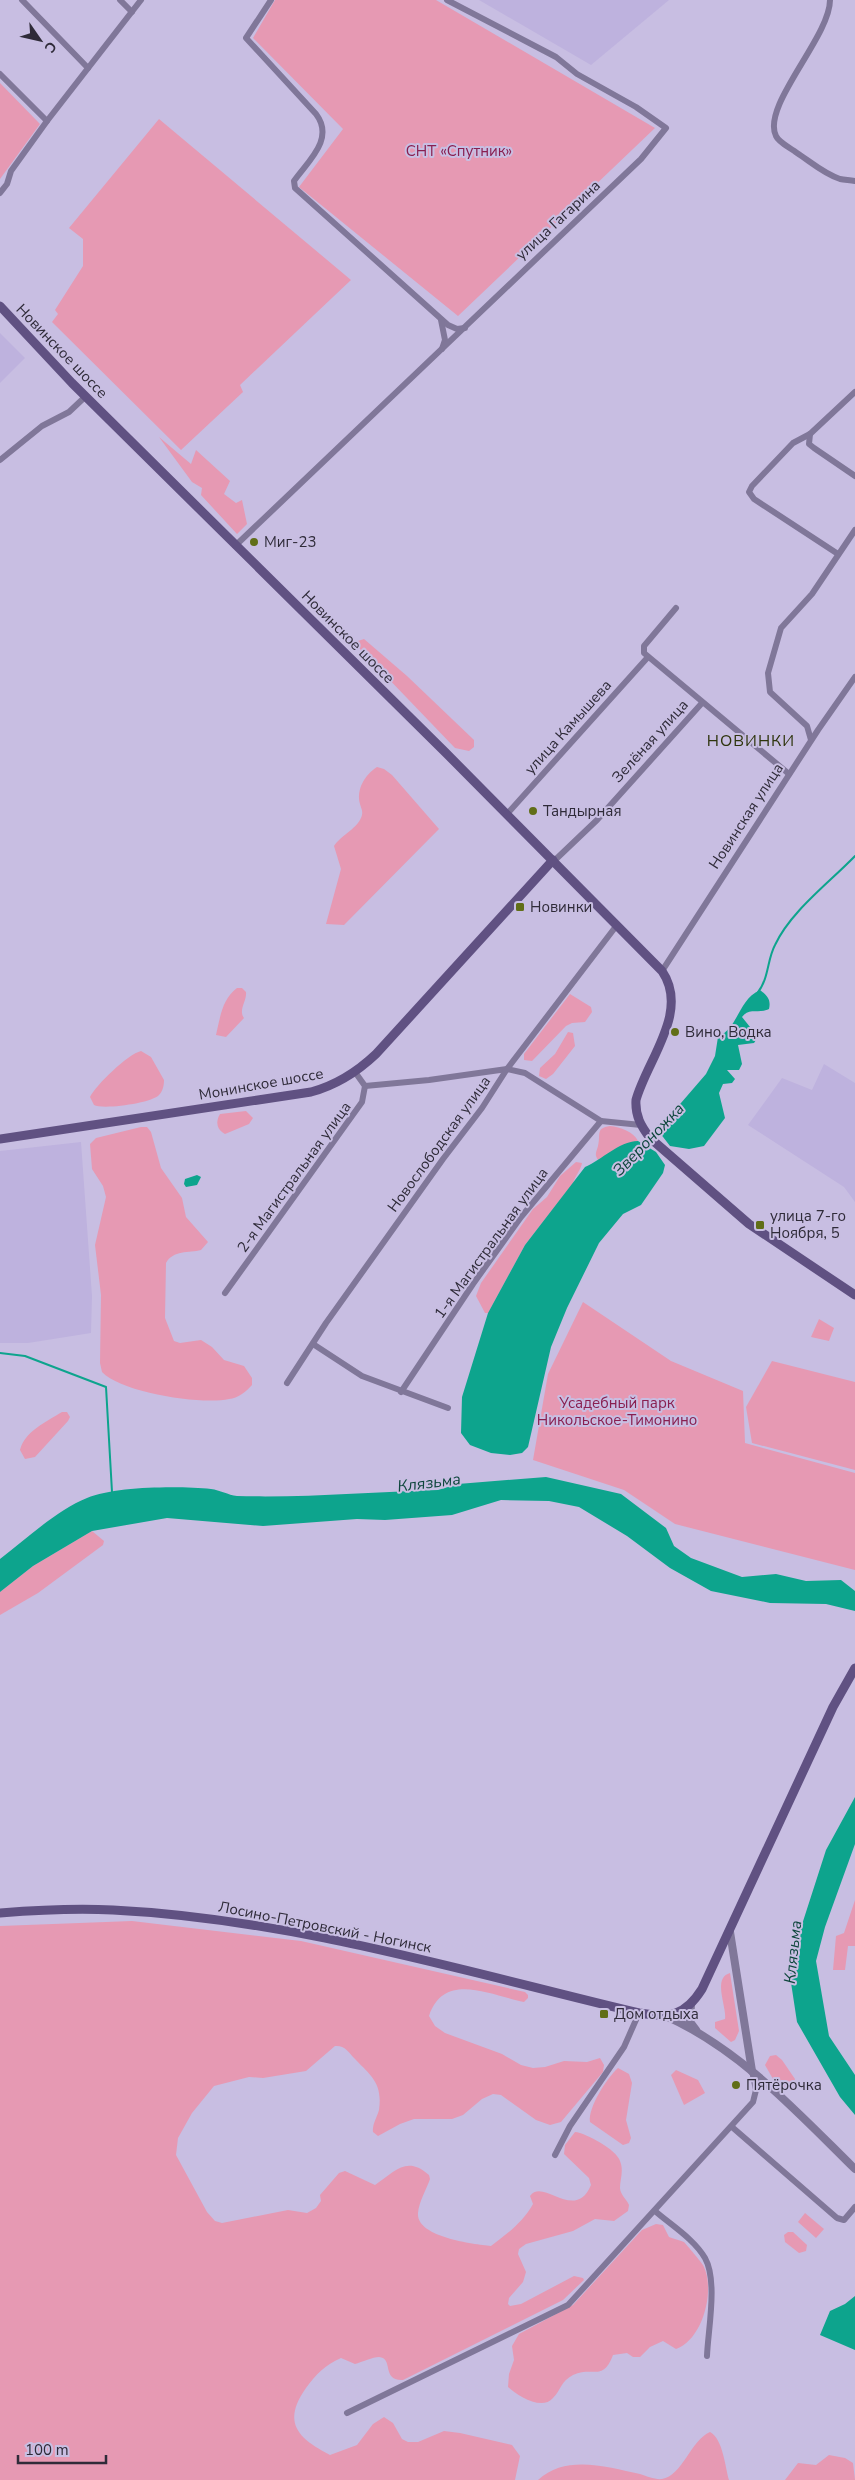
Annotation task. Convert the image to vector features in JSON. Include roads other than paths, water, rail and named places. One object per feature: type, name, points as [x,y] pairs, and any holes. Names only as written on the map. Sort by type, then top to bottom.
[{"type":"main road","name":"Новинское шоссе","points":[[0,306],[86,396],[235,546],[507,814],[662,971],[671,991],[670,1016],[636,1100],[636,1114],[641,1125]]},
{"type":"main road","name":"Монинское шоссе","points":[[0,1139],[311,1092],[335,1084],[355,1072],[376,1054],[554,861]]},
{"type":"main road","points":[[641,1125],[650,1138],[773,1242],[855,1295]]},
{"type":"main road","points":[[666,2016],[677,2013],[691,2004],[702,1989],[833,1707],[855,1668]]},
{"type":"main road","name":"Лосино-Петровский - Ногинск","points":[[0,1913],[111,1910],[220,1921],[367,1946],[640,2013],[666,2016]]},
{"type":"street","points":[[22,0],[88,68]]},
{"type":"street","points":[[120,0],[132,12]]},
{"type":"street","points":[[0,193],[7,184],[11,171],[47,121],[141,0]]},
{"type":"street","points":[[270,0],[246,38],[316,114],[323,126],[323,141],[294,181],[295,188],[441,319],[457,329],[465,328]]},
{"type":"street","name":"улица Гагарина","points":[[235,546],[465,328],[536,257],[641,159],[666,128],[636,107],[577,74],[556,57],[447,0]]},
{"type":"street","points":[[830,0],[826,20],[780,102],[773,121],[777,138],[823,171],[841,179],[855,181]]},
{"type":"street","points":[[0,74],[47,121]]},
{"type":"street","points":[[441,319],[445,340],[442,350]]},
{"type":"street","points":[[838,554],[754,499],[749,492],[752,486],[793,443],[810,434],[855,392]]},
{"type":"street","points":[[0,460],[42,426],[69,412],[86,396]]},
{"type":"street","points":[[810,434],[809,444],[855,476]]},
{"type":"street","points":[[821,725],[815,728],[807,726],[772,695],[769,690],[768,673],[782,628],[812,594],[855,530]]},
{"type":"street","points":[[676,608],[644,646],[644,653],[789,774]]},
{"type":"street","name":"улица Камышева","points":[[507,814],[648,657]]},
{"type":"street","name":"Новинская улица","points":[[662,971],[821,725],[855,677]]},
{"type":"street","name":"Зелёная улица","points":[[554,861],[597,820],[702,703]]},
{"type":"street","points":[[807,726],[812,740]]},
{"type":"street","name":"Новослободская улица","points":[[287,1383],[443,1159],[482,1108],[507,1069],[617,925]]},
{"type":"street","points":[[355,1072],[365,1086],[429,1080],[507,1069],[525,1073],[601,1121],[641,1125]]},
{"type":"street","name":"2-я Магистральная улица","points":[[225,1293],[353,1117],[362,1102],[365,1086]]},
{"type":"street","name":"1-я Магистральная улица","points":[[401,1392],[473,1284],[521,1217],[601,1121]]},
{"type":"street","points":[[313,1344],[362,1376],[448,1408]]},
{"type":"street","points":[[347,2413],[568,2305],[732,2127],[756,2097],[730,1932]]},
{"type":"street","points":[[691,2004],[690,2022],[697,2032]]},
{"type":"street","points":[[555,2155],[570,2126],[624,2048],[640,2013]]},
{"type":"street","points":[[666,2016],[697,2032],[752,2071],[855,2169]]},
{"type":"street","points":[[732,2127],[837,2218],[844,2220],[855,2207]]},
{"type":"street","points":[[655,2211],[699,2250],[709,2267],[711,2281],[707,2356]]},
{"type":"waterway","name":"Звероножка","points":[[758,992],[762,987],[772,951],[782,933],[800,909],[855,856]]},
{"type":"waterway","points":[[0,1353],[25,1356],[106,1387],[112,1492]]},
{"type":"place","name":"Миг-23","points":[[254,542]]},
{"type":"place","name":"Тандырная","points":[[533,811]]},
{"type":"place","name":"Новинки","points":[[520,907]]},
{"type":"place","name":"Вино, Водка","points":[[675,1032]]},
{"type":"place","name":"улица 7-го Ноября, 5","points":[[760,1225]]},
{"type":"place","name":"Дом отдыха","points":[[604,2014]]},
{"type":"place","name":"Пятёрочка","points":[[736,2085]]},
{"type":"district","name":"НОВИНКИ","points":[[751,740]]},
{"type":"park label","name":"СНТ «Спутник»","points":[[459,151]]},
{"type":"park label","name":"Усадебный парк Никольское-Тимонино","points":[[617,1412]]},
{"type":"water label","name":"Клязьма","points":[[429,1482]]},
{"type":"water label","name":"Клязьма","points":[[792,1952]]}]
